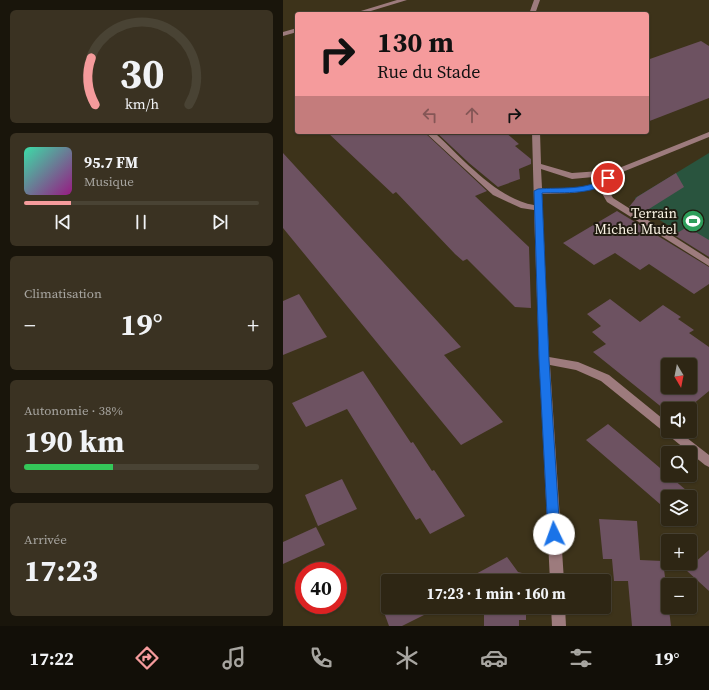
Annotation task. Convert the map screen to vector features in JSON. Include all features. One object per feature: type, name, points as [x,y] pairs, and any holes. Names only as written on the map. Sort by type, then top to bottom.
[{"type":"street","points":[[361,12],[404,0]]},
{"type":"street","points":[[533,12],[537,0]]},
{"type":"street","points":[[283,34],[295,31]]},
{"type":"street","points":[[431,134],[497,193],[524,206],[539,208]]},
{"type":"street","points":[[536,134],[544,360],[557,574]]},
{"type":"street","points":[[537,165],[572,176],[615,172],[709,134]]},
{"type":"street","points":[[538,191],[570,190],[601,184],[615,172]]},
{"type":"street","points":[[601,184],[610,200],[709,263]]},
{"type":"street","points":[[544,360],[579,366],[605,378],[661,423]]},
{"type":"street","points":[[680,438],[709,462]]},
{"type":"street","points":[[558,614],[559,626]]},
{"type":"green space","points":[[709,153],[709,251],[639,207],[635,198]]},
{"type":"building","points":[[701,41],[709,46],[709,98],[649,121],[649,59]]},
{"type":"building","points":[[329,134],[426,134],[487,191],[475,196],[529,247],[531,308],[515,307],[467,259],[463,261],[455,254],[396,192],[393,194]]},
{"type":"building","points":[[438,134],[507,134],[519,144],[515,146],[531,159],[531,164],[519,169],[520,179],[498,187],[469,163]]},
{"type":"building","points":[[283,153],[461,347],[444,355],[503,422],[461,445],[283,228]]},
{"type":"building","points":[[676,173],[684,187],[641,214],[629,207],[637,197]]},
{"type":"building","points":[[617,211],[709,267],[709,284],[694,294],[649,264],[640,270],[615,253],[594,265],[563,243]]},
{"type":"building","points":[[687,227],[709,240],[709,257],[674,235]]},
{"type":"building","points":[[299,294],[327,337],[283,355],[283,301]]},
{"type":"building","points":[[610,299],[640,322],[663,305],[681,317],[678,319],[694,330],[689,333],[709,347],[709,391],[696,402],[661,402],[661,407],[593,352],[606,344],[592,332],[601,326],[587,314]]},
{"type":"building","points":[[363,371],[411,443],[413,442],[432,471],[434,470],[465,516],[430,534],[420,518],[416,520],[347,409],[306,427],[292,403]]},
{"type":"building","points":[[608,424],[661,469],[661,482],[676,482],[686,490],[661,490],[661,505],[586,440]]},
{"type":"building","points":[[342,479],[357,509],[318,526],[305,495]]},
{"type":"building","points":[[599,519],[637,521],[640,560],[661,561],[661,570],[664,570],[665,578],[661,578],[661,614],[670,614],[671,626],[632,626],[628,581],[614,581],[612,559],[603,559]]},
{"type":"building","points":[[316,527],[325,545],[283,564],[283,542]]},
{"type":"building","points":[[709,550],[709,591],[697,580],[697,578],[695,578],[686,570],[697,570],[697,560]]},
{"type":"building","points":[[507,557],[518,572],[526,574],[476,574]]},
{"type":"building","points":[[385,614],[426,614],[402,626],[389,626]]},
{"type":"building","points":[[484,614],[526,614],[526,620],[519,620],[519,626],[484,626]]},
{"type":"place","name":"Terrain Michel Mutel","points":[[693,221]]},
{"type":"route","points":[[554,534],[544,360],[538,191],[586,188],[601,184],[608,178]]}]
